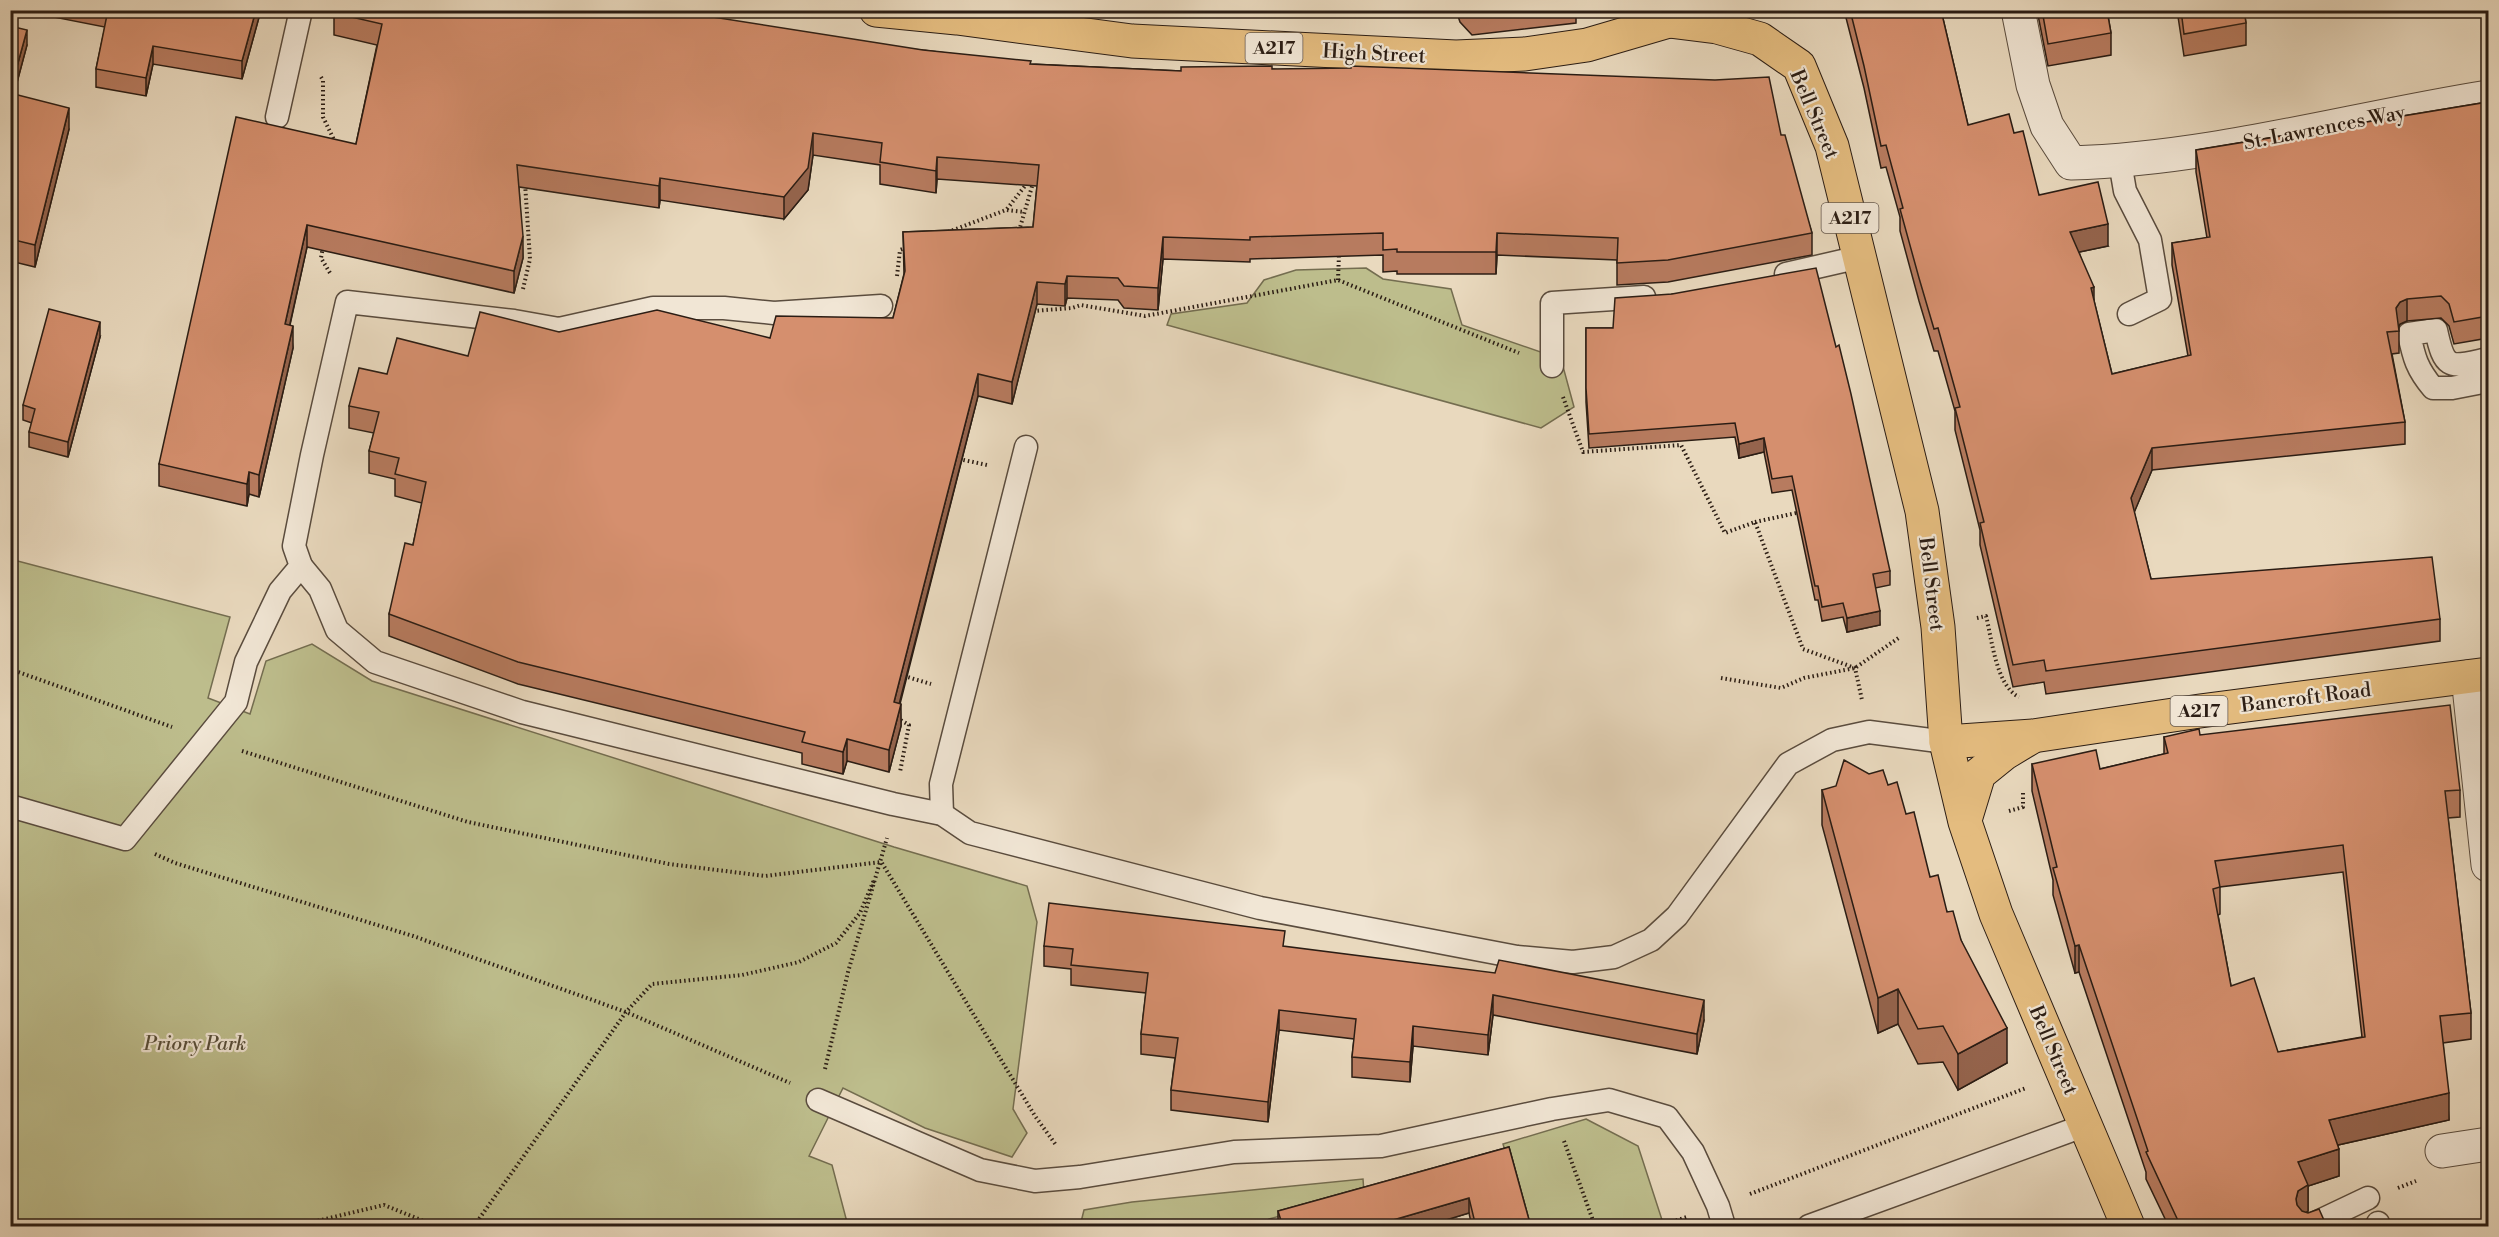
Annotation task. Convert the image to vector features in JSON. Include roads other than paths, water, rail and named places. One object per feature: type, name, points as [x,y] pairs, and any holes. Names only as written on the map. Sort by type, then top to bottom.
[{"type":"main road","name":"High Street","points":[[876,10],[1132,41],[1456,57],[1525,54],[1587,45],[1678,16]]},
{"type":"main road","name":"Bell Street","points":[[1678,16],[1760,39],[1799,66],[1832,146],[1922,512],[1938,627],[1946,742],[1965,822],[1996,914],[2128,1227]]},
{"type":"main road","name":"Bancroft Road","points":[[1946,742],[2033,736],[2200,711],[2478,676]]},
{"type":"main road","points":[[1965,822],[1979,774],[2005,753],[2033,736]]},
{"type":"street","name":"St. Lawrences Way","points":[[2018,10],[2033,86],[2047,126],[2071,163],[2120,162],[2238,144],[2408,110],[2488,97]]},
{"type":"street","points":[[2478,676],[2488,865]]},
{"type":"street","points":[[2442,1151],[2488,1143]]},
{"type":"lane","points":[[277,117],[301,10]]},
{"type":"lane","points":[[2120,162],[2125,191],[2150,240],[2160,299],[2129,314]]},
{"type":"lane","points":[[1768,277],[1860,257]]},
{"type":"lane","points":[[1552,366],[1552,303],[1670,295]]},
{"type":"lane","points":[[881,306],[774,313],[724,308],[653,308],[559,329],[514,321],[347,302],[294,546],[301,566],[320,589],[337,630],[375,662],[522,712],[893,804],[942,814],[970,833],[1260,908],[1517,957],[1573,962],[1614,957],[1651,940],[1677,916],[1788,764],[1832,740],[1869,732],[1946,742]]},
{"type":"lane","points":[[2488,359],[2456,366],[2446,362],[2440,352],[2436,330],[2409,334],[2414,359],[2420,372],[2433,388],[2452,388],[2488,381]]},
{"type":"lane","points":[[942,814],[940,784],[1026,447]]},
{"type":"lane","points":[[10,806],[124,839],[236,702],[246,662],[280,591],[301,566]]},
{"type":"lane","points":[[819,1100],[980,1170],[1035,1181],[1080,1177],[1234,1152],[1381,1146],[1552,1109],[1609,1100],[1667,1117],[1693,1152],[1721,1216]]},
{"type":"lane","points":[[1809,1227],[2086,1125]]},
{"type":"lane","points":[[2309,1227],[2368,1198]]},
{"type":"park label","name":"Priory Park","points":[[195,1043]]}]
